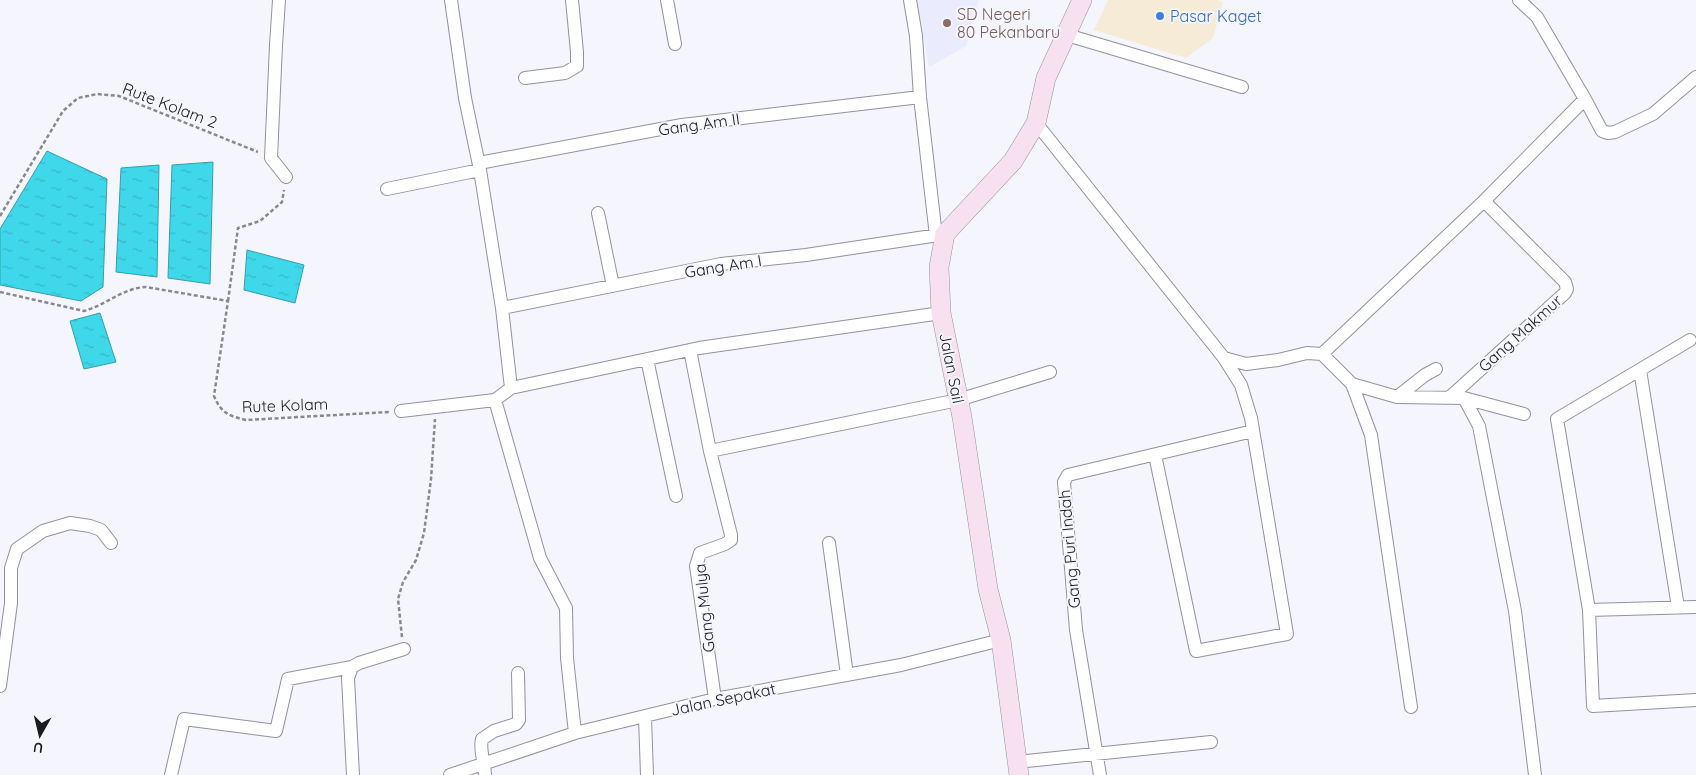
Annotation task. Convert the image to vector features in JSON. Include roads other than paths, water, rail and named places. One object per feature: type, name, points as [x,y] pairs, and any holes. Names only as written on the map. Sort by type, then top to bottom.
[{"type":"street","points":[[279,0],[271,158],[286,177]]},
{"type":"street","points":[[451,0],[465,98],[480,166],[502,308],[511,388]]},
{"type":"street","points":[[525,78],[565,73],[577,66],[572,0]]},
{"type":"street","points":[[667,0],[675,44]]},
{"type":"street","points":[[910,0],[916,36],[920,97],[941,235]]},
{"type":"street","points":[[941,235],[1013,161],[1036,123],[1046,78],[1082,0]]},
{"type":"street","points":[[1519,0],[1537,17],[1602,131],[1608,133],[1615,132],[1653,114],[1696,77]]},
{"type":"street","points":[[1067,35],[1242,87]]},
{"type":"street","name":"Gang Am II","points":[[387,189],[480,166],[682,125],[920,97]]},
{"type":"street","points":[[1322,354],[1484,201],[1585,99]]},
{"type":"street","points":[[1036,123],[1224,358],[1241,385],[1253,431],[1287,634],[1196,651],[1154,455]]},
{"type":"street","name":"Gang Makmur","points":[[1449,398],[1565,293],[1567,289],[1565,282],[1484,201]]},
{"type":"street","points":[[598,213],[613,286]]},
{"type":"street","name":"Gang Am I","points":[[502,308],[721,264],[806,255],[856,246],[941,235]]},
{"type":"street","name":"Jalan Sail","points":[[941,235],[939,267],[941,313],[958,400],[988,590],[1001,640],[1018,769]]},
{"type":"street","points":[[401,411],[495,400],[511,388],[690,350],[813,330],[941,313]]},
{"type":"street","points":[[1690,340],[1557,419],[1589,610],[1593,706],[1696,700]]},
{"type":"street","name":"Gang Mulya","points":[[690,350],[710,451],[731,535],[731,540],[725,544],[700,553],[696,566],[715,699]]},
{"type":"street","points":[[1224,358],[1246,364],[1278,360],[1306,353],[1322,354],[1352,384],[1371,435],[1411,708]]},
{"type":"street","points":[[647,359],[676,496]]},
{"type":"street","points":[[1397,397],[1425,374],[1436,369]]},
{"type":"street","points":[[1640,370],[1678,607]]},
{"type":"street","points":[[710,451],[958,400],[1050,372]]},
{"type":"street","points":[[1352,384],[1397,397],[1464,398],[1524,414]]},
{"type":"street","points":[[1464,398],[1478,426],[1515,611],[1535,775]]},
{"type":"street","points":[[495,400],[540,558],[566,608],[567,658],[575,733]]},
{"type":"street","name":"Gang Puri Indah","points":[[1100,775],[1076,630],[1064,482],[1068,475],[1253,431]]},
{"type":"street","points":[[0,686],[10,603],[11,568],[17,549],[42,530],[70,523],[101,530],[111,542]]},
{"type":"street","points":[[829,543],[847,675]]},
{"type":"street","points":[[1589,610],[1696,607]]},
{"type":"street","name":"Jalan Sepakat","points":[[450,775],[485,769],[575,733],[715,699],[901,665],[1001,640]]},
{"type":"street","points":[[171,775],[184,719],[276,731],[288,679],[352,667],[404,649]]},
{"type":"street","points":[[352,667],[348,678],[354,775]]},
{"type":"street","points":[[485,769],[481,745],[482,739],[494,731],[516,724],[519,720],[518,673]]},
{"type":"street","points":[[645,717],[647,775]]},
{"type":"street","points":[[1018,769],[1096,754],[1211,742]]},
{"type":"water","points":[[47,151],[107,179],[103,287],[81,301],[0,285],[0,229]]},
{"type":"water","points":[[213,162],[210,284],[168,278],[172,165]]},
{"type":"water","points":[[159,165],[157,277],[116,272],[121,168]]},
{"type":"water","points":[[247,250],[304,265],[295,303],[244,290]]},
{"type":"water","points":[[100,313],[116,362],[84,369],[70,321]]},
{"type":"place","name":"Pasar Kaget","points":[[1160,16]]},
{"type":"place","name":"SD Negeri 80 Pekanbaru","points":[[947,23]]}]
